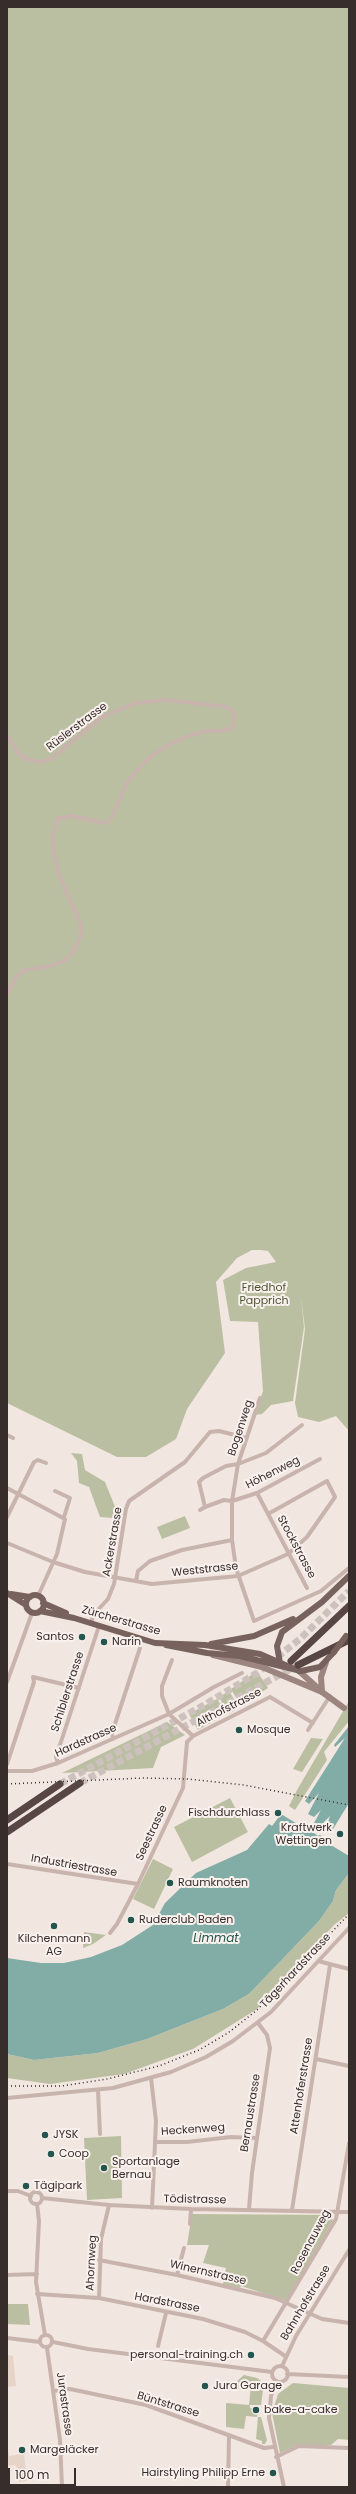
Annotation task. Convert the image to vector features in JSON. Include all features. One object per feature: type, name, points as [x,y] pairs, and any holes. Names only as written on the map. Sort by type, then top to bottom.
[{"type":"highway","points":[[291,1661],[349,1606]]},
{"type":"highway","points":[[299,1668],[348,1636]]},
{"type":"highway","points":[[7,1832],[80,1783]]},
{"type":"highway","points":[[7,1820],[60,1784]]},
{"type":"main road","points":[[295,1679],[279,1661],[277,1651],[280,1635],[328,1597],[349,1576]]},
{"type":"main road","points":[[8,1594],[30,1597],[38,1596],[44,1603],[40,1611],[32,1613],[26,1605],[8,1594]]},
{"type":"main road","points":[[26,1605],[30,1597]]},
{"type":"main road","name":"Zürcherstrasse","points":[[44,1603],[74,1618]]},
{"type":"main road","name":"Zürcherstrasse","points":[[40,1611],[74,1618],[142,1640],[207,1653],[262,1667],[295,1679],[322,1692]]},
{"type":"main road","points":[[205,1645],[262,1634],[307,1613]]},
{"type":"main road","points":[[348,1636],[326,1662],[321,1677],[322,1692],[349,1711]]},
{"type":"main road","name":"Zürcherstrasse","points":[[163,1644],[205,1645],[250,1652],[299,1668],[322,1692]]},
{"type":"main road","name":"Zürcherstrasse","points":[[207,1653],[247,1657],[284,1668],[299,1668]]},
{"type":"main road","points":[[299,1668],[312,1670],[326,1662]]},
{"type":"street","name":"Rüslerstrasse","points":[[7,735],[18,753],[28,760],[40,762],[51,759],[102,717],[136,703],[165,700],[221,706],[230,708],[235,715],[233,728],[222,731],[207,731],[191,735],[168,745],[154,754],[141,766],[126,784],[111,818],[107,822],[103,823],[72,816],[57,819],[53,835],[54,854],[58,872],[81,925],[80,938],[73,952],[66,960],[51,966],[25,970],[16,977],[7,995]]},
{"type":"street","name":"Bogenweg","points":[[260,1398],[238,1464],[232,1501],[232,1540],[238,1576],[254,1620],[321,1591],[349,1568]]},
{"type":"street","points":[[205,1507],[199,1482],[203,1478],[226,1466],[238,1464],[266,1453],[302,1425]]},
{"type":"street","name":"Ackerstrasse","points":[[90,1623],[96,1612],[108,1599],[116,1578],[126,1509],[129,1501],[167,1476],[185,1462],[210,1432],[219,1431],[247,1438]]},
{"type":"street","points":[[7,1435],[13,1438]]},
{"type":"street","name":"Höhenweg","points":[[200,1510],[224,1500],[232,1501],[250,1496],[320,1459]]},
{"type":"street","points":[[7,1517],[9,1506],[34,1462],[38,1460],[46,1463]]},
{"type":"street","name":"Stockstrasse","points":[[268,1514],[327,1481]]},
{"type":"street","name":"Weststrasse","points":[[7,1543],[53,1562],[116,1578],[152,1584],[238,1576],[288,1554],[307,1537],[336,1497],[327,1481]]},
{"type":"street","points":[[7,1488],[64,1517]]},
{"type":"street","points":[[38,1596],[53,1562],[66,1521],[64,1517],[70,1498],[55,1491]]},
{"type":"street","name":"Stockstrasse","points":[[257,1493],[307,1588]]},
{"type":"street","points":[[136,1581],[138,1571],[150,1561],[182,1550],[232,1540]]},
{"type":"street","points":[[7,1682],[32,1613]]},
{"type":"street","name":"Schiblerstrasse","points":[[58,1763],[56,1757],[99,1626]]},
{"type":"street","points":[[113,1739],[112,1733],[140,1648]]},
{"type":"street","points":[[172,1660],[162,1691],[169,1714],[193,1736]]},
{"type":"street","name":"Hardstrasse","points":[[7,1771],[32,1771],[58,1763],[169,1714],[214,1687],[242,1673]]},
{"type":"street","points":[[7,1764],[34,1682],[33,1677],[79,1688]]},
{"type":"street","points":[[308,1730],[330,1696]]},
{"type":"street","name":"Althofstrasse","points":[[193,1736],[263,1699],[274,1698],[313,1723]]},
{"type":"street","name":"Seestrasse","points":[[110,1933],[117,1924],[138,1884],[184,1788],[185,1748],[193,1736]]},
{"type":"street","name":"Industriestrasse","points":[[7,1864],[138,1884]]},
{"type":"street","name":"Tägerhardstrasse","points":[[7,2098],[98,2090],[151,2078],[206,2057],[258,2023],[286,1998],[349,1928]]},
{"type":"street","points":[[318,1961],[349,1970]]},
{"type":"street","name":"Attenhoferstrasse","points":[[292,2210],[330,1965]]},
{"type":"street","name":"Bernaustrasse","points":[[249,2210],[256,2138],[270,2048],[267,2035],[258,2023]]},
{"type":"street","points":[[316,2060],[349,2066]]},
{"type":"street","points":[[151,2078],[156,2106],[152,2208]]},
{"type":"street","points":[[98,2090],[100,2134]]},
{"type":"street","name":"Heckenweg","points":[[155,2142],[187,2142],[231,2137],[256,2138]]},
{"type":"street","name":"Rosenauweg","points":[[263,2341],[288,2302],[336,2219],[349,2143]]},
{"type":"street","points":[[7,2191],[18,2191],[31,2196],[32,2203],[37,2204]]},
{"type":"street","name":"Tödistrasse","points":[[31,2196],[37,2193],[42,2198],[152,2208],[338,2210],[349,2212]]},
{"type":"street","points":[[40,2342],[45,2335],[37,2294],[39,2221],[37,2204],[42,2198]]},
{"type":"street","name":"Ahornweg","points":[[100,2298],[99,2260],[101,2239],[109,2205]]},
{"type":"street","points":[[190,2224],[191,2209]]},
{"type":"street","points":[[177,2275],[184,2248]]},
{"type":"street","name":"Bahnhofstrasse","points":[[282,2366],[285,2356],[349,2250]]},
{"type":"street","name":"Winernstrasse","points":[[99,2260],[177,2275],[288,2302],[322,2319],[349,2323]]},
{"type":"street","points":[[7,2275],[37,2274]]},
{"type":"street","name":"Hardstrasse","points":[[37,2294],[100,2298],[224,2325],[263,2341],[285,2356]]},
{"type":"street","points":[[158,2346],[166,2313]]},
{"type":"street","points":[[45,2335],[50,2336],[53,2342]]},
{"type":"street","points":[[7,2338],[40,2342],[47,2348],[53,2342]]},
{"type":"street","points":[[53,2342],[88,2349],[272,2372]]},
{"type":"street","name":"Jurastrasse","points":[[47,2348],[60,2440],[62,2487]]},
{"type":"street","points":[[272,2372],[277,2366],[282,2366],[285,2368],[287,2374]]},
{"type":"street","points":[[272,2372],[277,2381],[269,2409],[273,2447],[284,2487]]},
{"type":"street","points":[[277,2381],[283,2380],[287,2374]]},
{"type":"street","points":[[287,2374],[349,2377]]},
{"type":"street","name":"Büntstrasse","points":[[54,2391],[70,2389],[146,2405],[264,2448],[273,2447]]},
{"type":"street","points":[[228,2487],[229,2435]]},
{"type":"street","points":[[276,2457],[300,2446],[349,2448]]},
{"type":"street","points":[[26,2487],[31,2487]]},
{"type":"green space","name":"Friedhof Papprich","points":[[7,7],[349,7],[349,1431],[336,1416],[319,1422],[298,1417],[295,1403],[305,1329],[301,1297],[304,1327],[293,1401],[271,1405],[262,1414],[255,1415],[263,1391],[258,1322],[230,1321],[223,1280],[246,1268],[276,1262],[268,1251],[261,1250],[252,1250],[237,1258],[216,1282],[225,1353],[187,1409],[176,1439],[146,1457],[117,1457],[7,1403]]},
{"type":"green space","points":[[71,1453],[82,1454],[85,1470],[105,1482],[118,1514],[114,1515],[114,1518],[100,1517],[89,1487],[79,1483],[77,1461]]},
{"type":"green space","points":[[185,1516],[190,1528],[162,1539],[157,1527]]},
{"type":"green space","points":[[257,1671],[268,1688],[241,1706],[231,1689]]},
{"type":"green space","points":[[229,1691],[239,1707],[229,1714],[219,1697]]},
{"type":"green space","points":[[217,1699],[226,1714],[198,1730],[189,1714]]},
{"type":"green space","points":[[349,1701],[349,1721],[324,1752],[327,1760],[295,1810],[289,1806]]},
{"type":"green space","points":[[167,1722],[185,1735],[161,1747],[153,1768],[62,1773]]},
{"type":"green space","points":[[311,1738],[323,1739],[302,1772],[293,1769]]},
{"type":"green space","points":[[230,1798],[248,1832],[192,1862],[174,1827]]},
{"type":"green space","points":[[153,1859],[173,1869],[154,1909],[133,1899]]},
{"type":"green space","points":[[349,1873],[349,1913],[334,1925],[257,2009],[193,2049],[124,2074],[50,2084],[7,2078],[7,2054],[34,2060],[98,2053],[147,2039],[223,2009],[249,1994],[319,1921],[333,1901],[336,1890]]},
{"type":"green space","points":[[84,1932],[106,1935],[93,1944],[83,1948]]},
{"type":"green space","name":"Sportanlage Bernau","points":[[121,2136],[122,2198],[87,2200],[84,2138]]},
{"type":"green space","points":[[192,2214],[329,2215],[333,2220],[287,2301],[241,2286],[240,2288],[223,2284],[226,2268],[203,2263],[209,2245],[187,2245]]},
{"type":"green space","points":[[7,2304],[28,2304],[30,2325],[7,2324]]},
{"type":"green space","points":[[244,2375],[257,2378],[264,2383],[261,2405],[250,2405],[250,2408],[258,2409],[257,2417],[246,2416],[244,2429],[226,2427],[226,2403],[249,2405],[251,2385],[240,2383],[239,2389],[229,2388]]},
{"type":"green space","points":[[293,2383],[349,2388],[349,2440],[338,2439],[331,2445],[297,2445],[280,2453],[272,2413],[278,2394]]},
{"type":"green space","points":[[258,2417],[261,2417],[267,2440],[265,2444],[262,2444],[262,2441],[256,2439]]},
{"type":"shaded area","points":[[7,2355],[13,2356],[16,2386],[7,2387]]},
{"type":"shaded area","points":[[7,2444],[9,2456],[24,2454],[27,2481],[19,2482],[16,2465],[7,2466]]},
{"type":"water","points":[[349,1726],[349,1803],[333,1829],[327,1825],[330,1816],[323,1823],[317,1820],[321,1810],[314,1817],[308,1814],[319,1793],[309,1804],[305,1801],[345,1738],[335,1747],[334,1745]]},
{"type":"water","name":"Limmat","points":[[281,1814],[299,1825],[301,1824],[318,1836],[320,1835],[327,1839],[326,1842],[349,1856],[349,1873],[336,1890],[333,1901],[319,1921],[249,1994],[223,2009],[147,2039],[98,2053],[34,2060],[7,2054],[7,1958],[41,1963],[64,1963],[91,1957],[122,1945],[153,1925],[165,1903],[196,1873],[247,1850],[269,1824],[272,1826]]},
{"type":"waterway","name":"Limmat","points":[[316,1828],[324,1813]]},
{"type":"tunnel","points":[[60,1784],[206,1704],[257,1673],[300,1639],[349,1591]]},
{"type":"tunnel","points":[[80,1783],[296,1666]]},
{"type":"railway","points":[[7,1784],[143,1778],[188,1779],[244,1785],[349,1805]]},
{"type":"railway","points":[[7,2086],[62,2086],[107,2079],[159,2066],[199,2050],[228,2033],[257,2010],[349,1914]]},
{"type":"place","name":"Santos","points":[[82,1637]]},
{"type":"place","name":"Narin","points":[[104,1642]]},
{"type":"place","name":"Mosque","points":[[239,1730]]},
{"type":"place","name":"Fischdurchlass","points":[[278,1813]]},
{"type":"place","name":"Kraftwerk Wettingen","points":[[340,1834]]},
{"type":"place","name":"Raumknoten","points":[[170,1883]]},
{"type":"place","name":"Ruderclub Baden","points":[[131,1920]]},
{"type":"place","name":"Kilchenmann AG","points":[[54,1926]]},
{"type":"place","name":"JYSK","points":[[45,2135]]},
{"type":"place","name":"Coop","points":[[51,2154]]},
{"type":"place","name":"Sportanlage Bernau","points":[[104,2168]]},
{"type":"place","name":"Tägipark","points":[[26,2186]]},
{"type":"place","name":"personal-training.ch","points":[[251,2355]]},
{"type":"place","name":"Jura Garage","points":[[205,2386]]},
{"type":"place","name":"bake-a-cake","points":[[256,2410]]},
{"type":"place","name":"Margeläcker","points":[[22,2450]]},
{"type":"place","name":"Hairstyling Philipp Erne","points":[[273,2473]]}]
